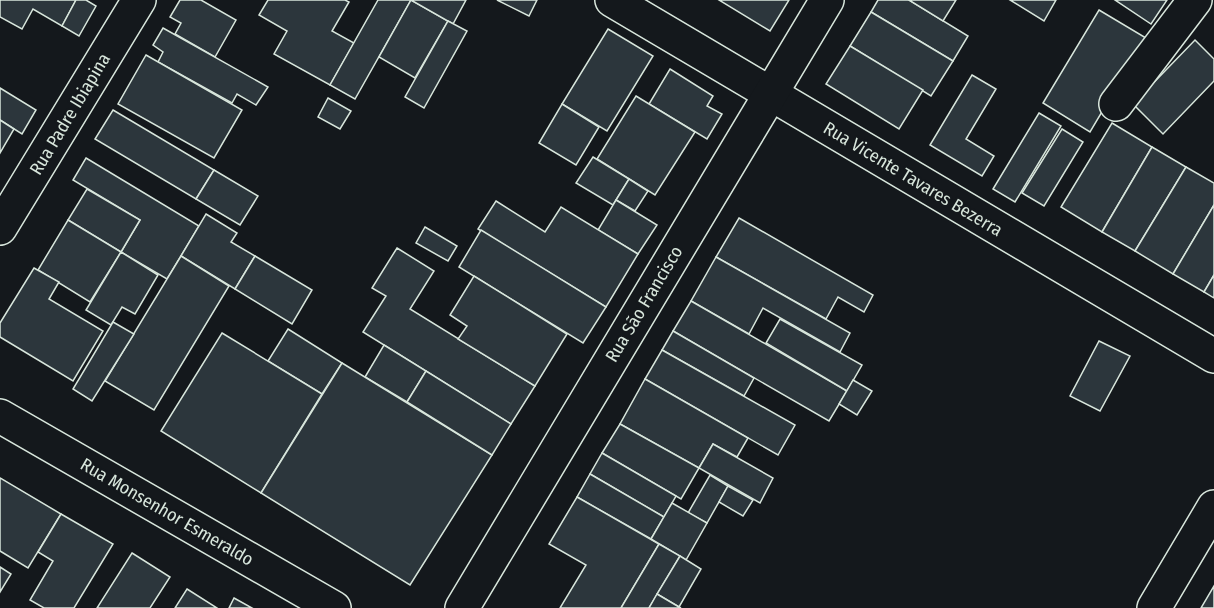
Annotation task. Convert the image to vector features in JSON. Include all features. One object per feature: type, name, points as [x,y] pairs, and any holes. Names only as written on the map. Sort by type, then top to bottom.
[{"type":"street","name":"Rua Padre Ibiapina","points":[[0,228],[140,0]]},
{"type":"street","name":"Rua Vicente Tavares Bezerra","points":[[612,0],[1214,356]]},
{"type":"street","name":"Rua São Francisco","points":[[462,608],[827,0]]},
{"type":"street","points":[[1116,104],[1195,0]]},
{"type":"street","name":"Rua Monsenhor Esmeraldo","points":[[0,416],[334,608]]},
{"type":"street","points":[[1154,608],[1214,507]]},
{"type":"building","points":[[0,0],[76,0],[62,26],[33,9],[22,29],[0,17]]},
{"type":"building","points":[[76,0],[86,0],[96,6],[79,36],[62,26]]},
{"type":"building","points":[[180,0],[201,0],[236,20],[215,57],[175,34],[181,23],[170,17]]},
{"type":"building","points":[[268,0],[345,0],[349,2],[332,31],[354,43],[330,85],[274,54],[287,31],[259,15]]},
{"type":"building","points":[[378,0],[411,0],[355,99],[330,85]]},
{"type":"building","points":[[411,0],[448,21],[415,78],[379,57]]},
{"type":"building","points":[[411,0],[466,0],[453,24]]},
{"type":"building","points":[[497,0],[537,0],[529,16]]},
{"type":"building","points":[[719,0],[789,0],[770,31]]},
{"type":"building","points":[[878,0],[909,0],[968,36],[953,61],[871,12]]},
{"type":"building","points":[[909,0],[956,0],[943,21]]},
{"type":"building","points":[[1010,0],[1056,0],[1044,21]]},
{"type":"building","points":[[1115,0],[1167,0],[1151,24]]},
{"type":"building","points":[[1099,10],[1146,38],[1090,132],[1043,103]]},
{"type":"building","points":[[871,12],[953,61],[931,96],[850,46]]},
{"type":"building","points":[[448,21],[467,31],[424,108],[405,97]]},
{"type":"building","points":[[163,28],[268,87],[256,105],[237,94],[232,103],[158,62],[163,52],[153,45]]},
{"type":"building","points":[[608,29],[653,56],[607,131],[562,104]]},
{"type":"building","points":[[1195,40],[1214,59],[1214,81],[1163,134],[1133,104]]},
{"type":"building","points":[[850,46],[923,90],[899,129],[826,84]]},
{"type":"building","points":[[146,55],[242,110],[214,158],[118,104]]},
{"type":"building","points":[[670,69],[713,96],[707,106],[722,114],[707,139],[649,104]]},
{"type":"building","points":[[972,75],[996,89],[966,139],[994,156],[982,176],[930,145]]},
{"type":"building","points":[[0,88],[36,110],[22,134],[0,120]]},
{"type":"building","points":[[636,96],[695,132],[655,195],[597,159]]},
{"type":"building","points":[[328,98],[351,111],[340,129],[318,117]]},
{"type":"building","points":[[562,104],[599,127],[576,165],[539,143]]},
{"type":"building","points":[[113,110],[214,170],[196,199],[95,139]]},
{"type":"building","points":[[1039,113],[1061,126],[1015,202],[993,189]]},
{"type":"building","points":[[0,120],[14,129],[0,153]]},
{"type":"building","points":[[1112,123],[1152,147],[1102,232],[1061,207]]},
{"type":"building","points":[[1062,129],[1083,142],[1044,206],[1022,193]]},
{"type":"building","points":[[1152,147],[1186,167],[1135,251],[1102,232]]},
{"type":"building","points":[[593,157],[629,179],[613,205],[576,183]]},
{"type":"building","points":[[86,158],[199,226],[167,279],[121,252],[140,220],[73,180]]},
{"type":"building","points":[[1186,167],[1214,183],[1214,205],[1173,274],[1135,251]]},
{"type":"building","points":[[214,170],[258,196],[240,225],[196,199]]},
{"type":"building","points":[[629,179],[648,191],[635,211],[616,200]]},
{"type":"building","points":[[87,189],[140,220],[121,252],[68,220]]},
{"type":"building","points":[[616,200],[657,225],[638,254],[598,230]]},
{"type":"building","points":[[496,201],[545,232],[561,207],[638,254],[606,307],[478,229]]},
{"type":"building","points":[[1214,205],[1214,275],[1204,292],[1173,274]]},
{"type":"building","points":[[206,214],[237,233],[231,242],[255,256],[235,289],[181,256]]},
{"type":"building","points":[[739,218],[873,295],[864,312],[838,297],[826,319],[716,257]]},
{"type":"building","points":[[68,220],[121,252],[90,302],[38,270]]},
{"type":"building","points":[[425,227],[457,246],[448,261],[416,243]]},
{"type":"building","points":[[481,230],[606,307],[583,343],[459,267]]},
{"type":"building","points":[[397,248],[434,271],[410,309],[535,386],[511,424],[363,332],[386,296],[372,288]]},
{"type":"building","points":[[121,252],[158,275],[135,314],[122,307],[111,325],[86,310]]},
{"type":"building","points":[[181,256],[229,286],[154,410],[105,381]]},
{"type":"building","points":[[255,256],[312,290],[292,324],[235,289]]},
{"type":"building","points":[[716,257],[850,333],[840,352],[763,308],[749,334],[691,301]]},
{"type":"building","points":[[34,268],[59,282],[49,299],[103,331],[73,381],[0,337],[0,323]]},
{"type":"building","points":[[1214,275],[1214,298],[1204,292]]},
{"type":"building","points":[[474,276],[567,334],[535,386],[458,339],[467,326],[450,315]]},
{"type":"building","points":[[691,301],[847,391],[829,421],[673,331]]},
{"type":"building","points":[[780,319],[862,365],[847,391],[766,343]]},
{"type":"building","points":[[113,322],[134,334],[92,401],[73,389]]},
{"type":"building","points":[[288,329],[342,363],[322,394],[268,361]]},
{"type":"building","points":[[673,331],[754,378],[744,396],[662,350]]},
{"type":"building","points":[[222,333],[322,394],[261,493],[161,431]]},
{"type":"building","points":[[1099,341],[1130,356],[1100,411],[1070,396]]},
{"type":"building","points":[[384,345],[426,371],[407,402],[365,377]]},
{"type":"building","points":[[662,350],[795,425],[778,455],[645,379]]},
{"type":"building","points":[[342,363],[492,455],[410,585],[261,493]]},
{"type":"building","points":[[426,371],[511,424],[492,455],[407,402]]},
{"type":"building","points":[[645,379],[748,438],[737,457],[713,444],[699,468],[620,424]]},
{"type":"building","points":[[853,380],[872,391],[857,415],[839,404]]},
{"type":"building","points":[[620,424],[699,468],[681,499],[602,453]]},
{"type":"building","points":[[713,444],[773,478],[760,503],[699,468]]},
{"type":"building","points":[[602,453],[676,496],[664,517],[590,474]]},
{"type":"building","points":[[590,474],[664,517],[651,539],[577,497]]},
{"type":"building","points":[[710,475],[728,486],[707,523],[688,513]]},
{"type":"building","points":[[0,478],[61,514],[28,568],[0,551]]},
{"type":"building","points":[[728,486],[753,500],[743,516],[719,502]]},
{"type":"building","points":[[577,497],[659,544],[621,608],[560,608],[586,565],[549,544]]},
{"type":"building","points":[[672,503],[707,523],[686,560],[651,539]]},
{"type":"building","points":[[61,514],[113,544],[74,608],[44,608],[30,600],[53,561],[38,552]]},
{"type":"building","points":[[659,544],[680,556],[649,608],[621,608]]},
{"type":"building","points":[[132,553],[170,577],[150,608],[97,608]]},
{"type":"building","points":[[680,556],[701,569],[679,607],[657,594]]},
{"type":"building","points":[[0,567],[11,574],[0,592]]},
{"type":"building","points":[[1214,586],[1214,608],[1201,608]]},
{"type":"building","points":[[187,589],[217,608],[175,608]]},
{"type":"building","points":[[657,594],[679,607],[681,608],[649,608]]},
{"type":"building","points":[[234,598],[252,608],[229,608]]}]
